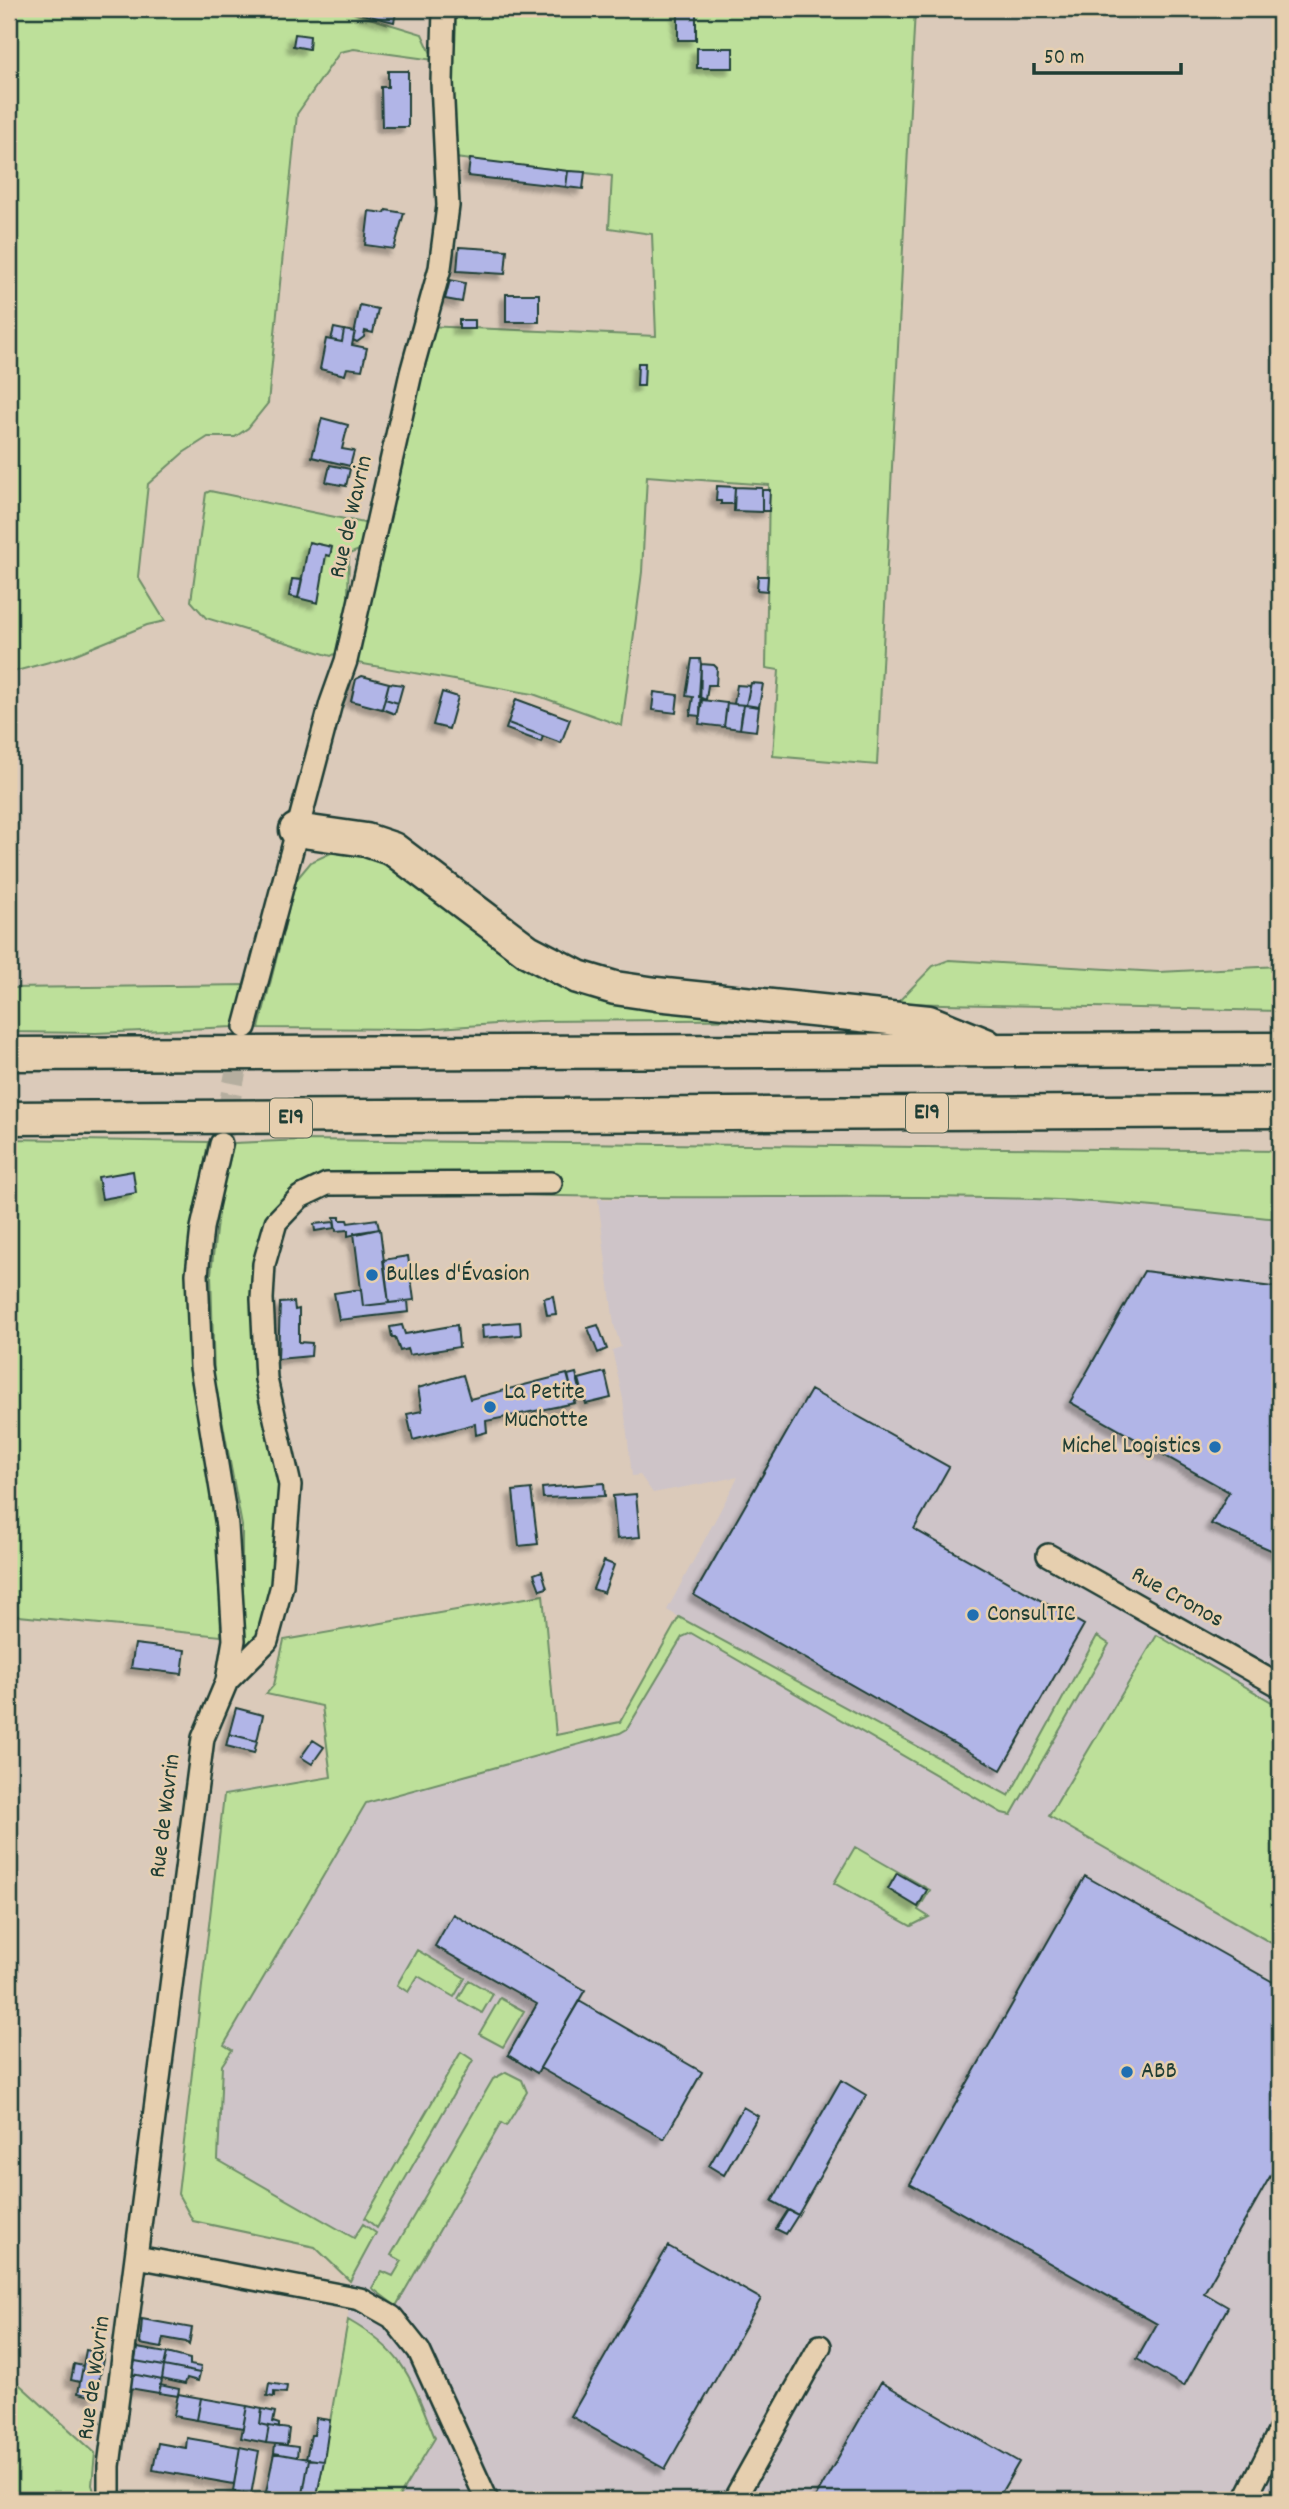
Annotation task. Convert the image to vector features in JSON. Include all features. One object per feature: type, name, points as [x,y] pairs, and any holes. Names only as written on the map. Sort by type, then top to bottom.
[{"type":"highway","points":[[296,830],[366,840],[393,849],[528,951],[554,967],[603,985],[656,994],[929,1022],[1000,1051]]},
{"type":"highway","points":[[9,1054],[1280,1049]]},
{"type":"highway","name":"E19","points":[[9,1118],[1280,1111]]},
{"type":"street","name":"Rue de Wavrin","points":[[245,1027],[296,830],[331,703],[346,660],[411,373],[440,268],[448,206],[443,82],[444,9]]},
{"type":"street","name":"Rue de Wavrin","points":[[109,2500],[109,2466],[203,1738],[226,1681],[234,1640],[227,1526],[201,1367],[197,1274],[202,1228],[221,1144]]},
{"type":"street","points":[[226,1681],[267,1641],[282,1585],[290,1485],[266,1379],[261,1298],[264,1265],[276,1222],[300,1197],[327,1184],[551,1183]]},
{"type":"street","name":"Rue Cronos","points":[[1048,1555],[1280,1686]]},
{"type":"street","points":[[137,2257],[360,2299],[392,2317],[419,2351],[488,2500]]},
{"type":"street","points":[[734,2500],[820,2346]]},
{"type":"street","points":[[1245,2500],[1280,2430]]},
{"type":"shaded area","points":[[816,1197],[1059,1200],[1280,1219],[1280,2500],[316,2500],[348,2320],[350,2281],[315,2247],[193,2221],[178,2194],[225,1793],[331,1777],[621,1722],[679,1617],[667,1610],[738,1477],[653,1493],[640,1475],[632,1476],[623,1399],[612,1350],[621,1347],[614,1325],[598,1199]]},
{"type":"green space","points":[[9,9],[347,9],[422,34],[434,60],[354,49],[340,52],[297,114],[268,403],[248,428],[235,437],[208,437],[183,453],[148,484],[138,577],[165,621],[147,625],[71,656],[9,673]]},
{"type":"green space","points":[[444,9],[915,9],[877,765],[773,756],[779,670],[766,668],[769,485],[647,476],[642,572],[622,726],[533,694],[346,661],[425,326],[656,336],[652,234],[609,228],[612,176],[446,157]]},
{"type":"green space","points":[[210,491],[369,524],[367,547],[349,554],[348,596],[354,602],[343,649],[331,656],[206,618],[191,601],[206,493]]},
{"type":"green space","points":[[344,847],[375,848],[509,947],[799,1019],[538,1021],[423,1029],[259,1028],[296,880],[311,862]]},
{"type":"green space","points":[[949,960],[1159,972],[1280,966],[1280,1011],[897,1003],[933,966]]},
{"type":"green space","points":[[248,985],[233,1027],[96,1033],[9,1032],[9,988]]},
{"type":"green space","points":[[9,1139],[208,1142],[187,1271],[190,1374],[218,1523],[221,1636],[9,1615]]},
{"type":"green space","points":[[303,1140],[1280,1151],[1280,1219],[1058,1200],[965,1197],[594,1197],[409,1189],[316,1181],[264,1235],[281,1464],[275,1581],[260,1637],[247,1653],[242,1645],[242,1526],[214,1376],[211,1274],[220,1195],[234,1143]]},
{"type":"green space","points":[[543,1595],[556,1735],[620,1722],[679,1617],[1009,1796],[1097,1636],[1109,1644],[1011,1815],[1002,1813],[691,1633],[682,1637],[627,1729],[620,1733],[366,1803],[224,2045],[232,2050],[222,2065],[218,2160],[354,2238],[363,2224],[376,2233],[350,2281],[315,2247],[193,2221],[178,2194],[224,1795],[331,1777],[322,1706],[266,1694],[274,1685],[284,1640]]},
{"type":"green space","points":[[1157,1635],[1280,1707],[1280,1948],[1049,1816]]},
{"type":"green space","points":[[855,1847],[930,1890],[918,1910],[929,1917],[911,1926],[834,1883]]},
{"type":"green space","points":[[417,1950],[465,1978],[454,1997],[418,1976],[408,1992],[397,1985]]},
{"type":"green space","points":[[469,1980],[493,1994],[482,2013],[458,1999]]},
{"type":"green space","points":[[500,1998],[524,2011],[503,2047],[479,2034]]},
{"type":"green space","points":[[461,2052],[473,2060],[377,2228],[365,2218]]},
{"type":"green space","points":[[506,2072],[522,2080],[527,2092],[506,2126],[501,2123],[396,2306],[372,2288],[382,2271],[393,2276],[402,2261],[391,2255],[493,2079]]},
{"type":"green space","points":[[348,2320],[383,2344],[395,2356],[412,2383],[435,2438],[397,2500],[316,2500]]},
{"type":"green space","points":[[9,2375],[95,2453],[92,2485],[97,2500],[9,2498]]},
{"type":"building","points":[[363,9],[397,9],[394,22],[362,14]]},
{"type":"building","points":[[696,12],[696,40],[678,40],[678,13]]},
{"type":"building","points":[[295,34],[310,36],[309,49],[293,46]]},
{"type":"building","points":[[697,48],[733,48],[733,68],[697,68]]},
{"type":"building","points":[[388,71],[408,71],[408,127],[382,127],[381,87],[388,87]]},
{"type":"building","points":[[470,159],[568,171],[566,187],[468,176]]},
{"type":"building","points":[[568,171],[585,172],[583,189],[566,187]]},
{"type":"building","points":[[386,210],[404,213],[394,249],[365,245],[369,211],[385,213]]},
{"type":"building","points":[[459,247],[507,250],[505,274],[457,271]]},
{"type":"building","points":[[450,280],[465,283],[462,302],[445,299]]},
{"type":"building","points":[[506,294],[539,294],[539,322],[506,322]]},
{"type":"building","points":[[360,305],[378,309],[373,333],[365,331],[364,337],[357,342],[353,340]]},
{"type":"building","points":[[459,320],[475,320],[475,329],[459,329]]},
{"type":"building","points":[[334,328],[344,330],[342,342],[331,340]]},
{"type":"building","points":[[344,330],[355,332],[352,345],[367,348],[362,370],[347,368],[345,375],[320,369],[326,339],[342,342]]},
{"type":"building","points":[[638,363],[645,363],[644,386],[637,386]]},
{"type":"building","points":[[322,418],[348,425],[342,449],[354,451],[350,466],[312,457]]},
{"type":"building","points":[[330,465],[350,469],[346,486],[326,482]]},
{"type":"building","points":[[717,486],[735,487],[734,504],[721,504],[721,501],[716,501]]},
{"type":"building","points":[[735,487],[762,488],[762,512],[734,511]]},
{"type":"building","points":[[762,490],[770,490],[769,511],[762,511]]},
{"type":"building","points":[[309,542],[332,547],[330,556],[326,555],[318,603],[298,598]]},
{"type":"building","points":[[758,576],[768,576],[767,591],[757,590]]},
{"type":"building","points":[[292,579],[302,580],[298,598],[289,596]]},
{"type":"building","points":[[692,659],[700,659],[701,664],[700,716],[690,715],[693,697],[686,696]]},
{"type":"building","points":[[701,664],[714,665],[717,668],[716,685],[708,685],[706,700],[699,697]]},
{"type":"building","points":[[362,676],[389,683],[382,709],[351,701],[356,679]]},
{"type":"building","points":[[389,683],[403,685],[398,703],[385,699]]},
{"type":"building","points":[[751,683],[763,684],[759,707],[746,705]]},
{"type":"building","points":[[737,685],[750,686],[746,705],[734,704]]},
{"type":"building","points":[[442,692],[458,697],[449,729],[433,725]]},
{"type":"building","points":[[654,692],[678,695],[676,713],[652,710]]},
{"type":"building","points":[[385,699],[398,703],[395,714],[382,709]]},
{"type":"building","points":[[516,699],[570,719],[561,743],[508,723]]},
{"type":"building","points":[[702,700],[727,703],[724,727],[699,724]]},
{"type":"building","points":[[727,703],[743,705],[740,729],[724,727]]},
{"type":"building","points":[[744,705],[759,707],[756,731],[740,729]]},
{"type":"building","points":[[508,723],[543,736],[541,742],[506,729]]},
{"type":"building","points":[[133,1171],[136,1193],[102,1199],[98,1177]]},
{"type":"building","points":[[334,1217],[347,1220],[348,1223],[377,1219],[379,1229],[348,1236],[348,1230],[336,1231]]},
{"type":"building","points":[[334,1222],[335,1228],[315,1231],[314,1224]]},
{"type":"building","name":"Bulles d'Évasion","points":[[380,1229],[389,1303],[363,1306],[354,1233]]},
{"type":"building","points":[[408,1256],[414,1300],[389,1303],[383,1260]]},
{"type":"building","name":"Michel Logistics","points":[[1144,1271],[1280,1288],[1280,1554],[1211,1524],[1229,1492],[1070,1402]]},
{"type":"building","points":[[361,1289],[363,1306],[408,1301],[409,1312],[339,1320],[334,1293]]},
{"type":"building","points":[[553,1296],[556,1314],[547,1315],[544,1298]]},
{"type":"building","points":[[294,1302],[295,1310],[299,1309],[299,1342],[312,1343],[311,1356],[278,1359],[280,1303]]},
{"type":"building","points":[[520,1322],[521,1335],[483,1338],[482,1325]]},
{"type":"building","points":[[402,1325],[405,1334],[457,1325],[459,1347],[409,1355],[407,1349],[400,1351],[395,1337],[392,1337],[390,1327]]},
{"type":"building","points":[[598,1325],[607,1349],[598,1353],[588,1328]]},
{"type":"building","points":[[605,1372],[611,1398],[586,1404],[579,1379]]},
{"type":"building","points":[[576,1373],[582,1398],[574,1401],[568,1375]]},
{"type":"building","name":"La Petite Muchotte","points":[[567,1374],[575,1403],[486,1421],[487,1432],[476,1435],[475,1424],[413,1440],[407,1414],[422,1411],[418,1388],[463,1375],[470,1399]]},
{"type":"building","points":[[811,1390],[949,1467],[914,1529],[1084,1625],[1001,1770],[694,1595]]},
{"type":"building","points":[[604,1483],[605,1496],[543,1498],[542,1488]]},
{"type":"building","points":[[531,1489],[538,1544],[519,1546],[513,1491]]},
{"type":"building","points":[[636,1494],[640,1537],[617,1539],[613,1496]]},
{"type":"building","points":[[604,1561],[614,1565],[604,1593],[593,1589]]},
{"type":"building","points":[[542,1571],[547,1588],[540,1590],[534,1574]]},
{"type":"building","points":[[135,1644],[185,1650],[182,1674],[131,1668]]},
{"type":"building","points":[[236,1708],[263,1715],[257,1741],[229,1734]]},
{"type":"building","points":[[229,1734],[257,1741],[254,1753],[226,1746]]},
{"type":"building","points":[[313,1740],[324,1747],[312,1764],[301,1757]]},
{"type":"building","points":[[897,1873],[927,1890],[918,1907],[888,1889]]},
{"type":"building","name":"ABB","points":[[1085,1876],[1280,1986],[1280,2159],[1204,2293],[1228,2307],[1184,2386],[1137,2359],[1157,2324],[910,2184]]},
{"type":"building","points":[[453,1914],[585,1990],[537,2073],[508,2055],[537,2004],[435,1946]]},
{"type":"building","points":[[579,2001],[702,2072],[664,2139],[540,2068]]},
{"type":"building","points":[[841,2080],[866,2095],[798,2215],[772,2201]]},
{"type":"building","points":[[743,2107],[758,2116],[724,2175],[709,2166]]},
{"type":"building","points":[[788,2210],[798,2215],[786,2234],[776,2229]]},
{"type":"building","points":[[668,2246],[761,2299],[665,2469],[571,2416]]},
{"type":"building","points":[[142,2319],[192,2328],[189,2345],[164,2338],[162,2348],[140,2344]]},
{"type":"building","points":[[137,2348],[167,2353],[164,2366],[135,2361]]},
{"type":"building","points":[[86,2350],[104,2354],[96,2397],[78,2393]]},
{"type":"building","points":[[167,2353],[190,2359],[190,2365],[201,2367],[200,2373],[164,2366]]},
{"type":"building","points":[[135,2361],[164,2366],[162,2380],[132,2374]]},
{"type":"building","points":[[74,2364],[83,2366],[80,2382],[71,2380]]},
{"type":"building","points":[[164,2366],[200,2373],[198,2381],[187,2378],[185,2384],[162,2379]]},
{"type":"building","points":[[132,2374],[162,2380],[159,2393],[129,2388]]},
{"type":"building","points":[[881,2382],[1019,2462],[997,2500],[814,2500]]},
{"type":"building","points":[[269,2383],[287,2386],[286,2393],[274,2392],[274,2397],[267,2396]]},
{"type":"building","points":[[160,2385],[179,2389],[178,2396],[159,2393]]},
{"type":"building","points":[[178,2394],[201,2398],[197,2420],[174,2416]]},
{"type":"building","points":[[201,2398],[247,2406],[243,2428],[197,2420]]},
{"type":"building","points":[[247,2406],[262,2409],[260,2424],[269,2426],[266,2443],[241,2438]]},
{"type":"building","points":[[262,2409],[275,2412],[273,2422],[279,2424],[279,2428],[260,2424]]},
{"type":"building","points":[[316,2418],[330,2420],[324,2461],[306,2459]]},
{"type":"building","points":[[269,2426],[289,2429],[287,2445],[266,2443]]},
{"type":"building","points":[[187,2438],[240,2447],[234,2484],[153,2470],[158,2443],[186,2448]]},
{"type":"building","points":[[275,2444],[298,2447],[297,2457],[274,2453]]},
{"type":"building","points":[[240,2447],[259,2451],[251,2495],[233,2491]]},
{"type":"building","points":[[274,2453],[309,2459],[302,2500],[265,2497]]},
{"type":"building","points":[[309,2459],[324,2461],[316,2500],[302,2500]]},
{"type":"tunnel","points":[[221,1144],[245,1027]]},
{"type":"place","name":"Bulles d'Évasion","points":[[372,1275]]},
{"type":"place","name":"La Petite Muchotte","points":[[490,1407]]},
{"type":"place","name":"Michel Logistics","points":[[1215,1447]]},
{"type":"place","name":"ConsulTIC","points":[[973,1615]]},
{"type":"place","name":"ABB","points":[[1127,2072]]}]
